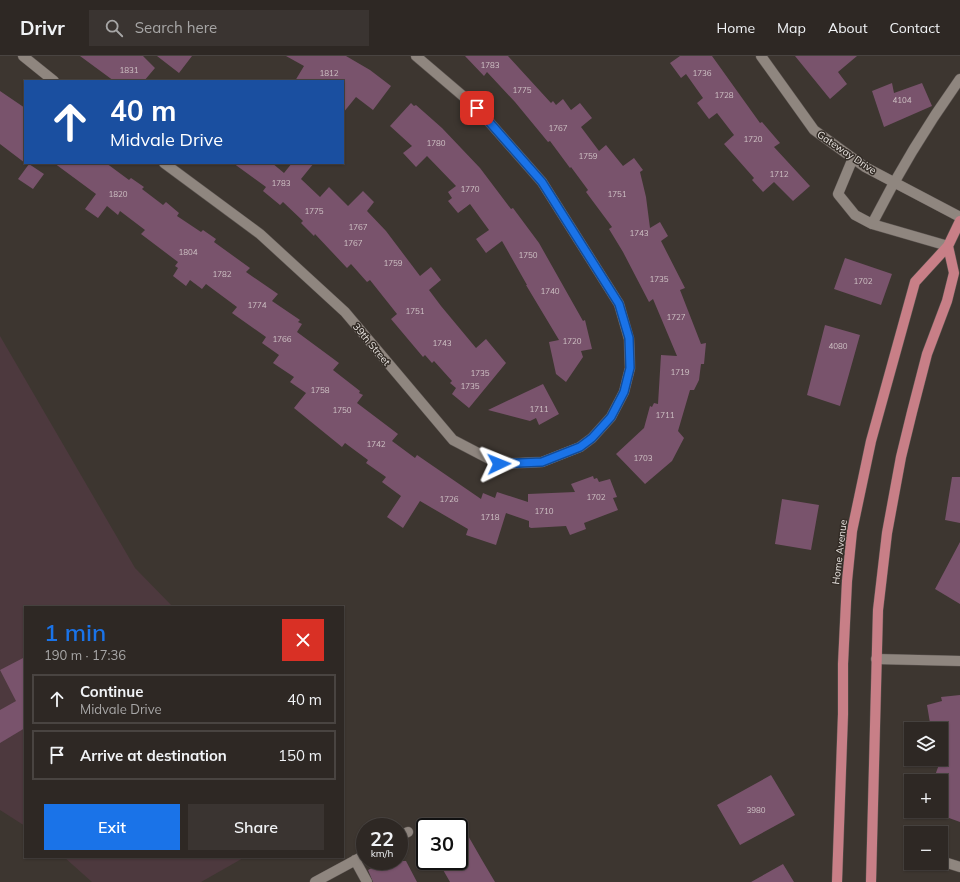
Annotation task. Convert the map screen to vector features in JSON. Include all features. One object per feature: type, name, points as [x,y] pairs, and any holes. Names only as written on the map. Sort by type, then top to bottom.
[{"type":"main road","name":"Home Avenue","points":[[837,882],[843,714],[843,664],[847,581],[852,531],[871,441],[915,282],[948,246],[960,221]]},
{"type":"main road","points":[[872,882],[878,610],[887,533],[901,457],[912,412],[927,354],[947,301],[954,273],[948,246]]},
{"type":"street","points":[[23,56],[53,80]]},
{"type":"street","name":"39th Street","points":[[165,164],[260,234],[345,312],[453,440],[499,464],[542,462],[580,447],[592,438],[611,417],[624,392],[630,368],[629,338],[619,304],[542,182],[477,108],[416,56]]},
{"type":"street","name":"Gateway Drive","points":[[761,56],[814,130],[853,158],[893,182],[960,217]]},
{"type":"street","points":[[872,224],[893,182],[932,118],[960,79]]},
{"type":"street","points":[[853,158],[838,194],[855,215],[872,224],[948,246]]},
{"type":"street","points":[[876,659],[960,661]]},
{"type":"street","points":[[315,882],[356,860]]},
{"type":"street","points":[[948,863],[960,867]]},
{"type":"street","points":[[361,870],[367,882]]},
{"type":"shaded area","points":[[0,336],[135,568],[172,606],[24,606],[24,825],[0,810]]},
{"type":"shaded area","points":[[65,858],[243,858],[201,882],[92,882]]},
{"type":"building","points":[[80,56],[143,56],[155,68],[145,80],[113,80]]},
{"type":"building","points":[[157,56],[192,56],[179,73]]},
{"type":"building","points":[[286,56],[346,56],[370,70],[391,86],[373,110],[356,97],[344,112],[344,80],[296,80],[304,66]]},
{"type":"building","points":[[465,56],[508,56],[551,103],[553,101],[556,105],[563,99],[571,110],[580,103],[592,118],[581,127],[599,151],[606,145],[623,166],[634,158],[643,170],[640,172],[646,197],[650,228],[660,222],[668,236],[661,241],[685,288],[680,290],[701,344],[706,343],[704,364],[701,364],[699,380],[694,390],[690,390],[678,431],[684,438],[672,461],[645,484],[616,454],[644,428],[650,406],[652,407],[654,403],[658,404],[661,355],[677,356],[653,299],[649,302],[623,252],[609,229],[612,227],[586,192],[588,190],[550,141],[548,142],[515,102],[487,72],[484,76]]},
{"type":"building","points":[[680,56],[712,56],[760,123],[762,122],[780,143],[774,147],[810,186],[793,201],[774,182],[763,192],[752,180],[754,178],[724,144],[734,135],[717,113],[709,119],[697,103],[703,98],[686,74],[681,78],[670,63]]},
{"type":"building","points":[[795,56],[857,56],[838,72],[847,84],[830,99]]},
{"type":"building","points":[[892,83],[894,93],[922,83],[932,106],[884,127],[872,91]]},
{"type":"building","points":[[0,91],[24,107],[24,162],[0,144]]},
{"type":"building","points":[[411,103],[414,106],[416,105],[442,128],[480,168],[511,209],[513,208],[539,243],[583,321],[585,320],[592,349],[581,351],[583,357],[566,382],[556,374],[549,342],[559,340],[502,241],[486,253],[476,239],[489,230],[470,204],[458,213],[448,201],[452,198],[448,192],[456,186],[427,156],[416,167],[403,153],[412,146],[390,126]]},
{"type":"building","points":[[29,164],[44,174],[33,189],[18,179]]},
{"type":"building","points":[[55,164],[107,164],[129,180],[131,178],[144,187],[142,189],[163,205],[166,202],[179,213],[177,216],[201,232],[203,230],[216,239],[214,242],[250,268],[246,272],[278,294],[272,301],[300,320],[298,322],[302,324],[297,332],[339,363],[333,370],[363,395],[357,403],[398,434],[392,441],[415,458],[417,455],[481,499],[483,493],[495,498],[497,492],[528,502],[528,494],[575,492],[571,484],[593,476],[594,479],[597,478],[599,482],[610,479],[617,497],[613,498],[618,510],[584,523],[586,529],[570,535],[566,526],[531,528],[529,527],[529,521],[506,513],[496,545],[466,535],[468,529],[420,501],[403,528],[387,517],[401,496],[382,482],[386,477],[366,463],[368,460],[345,443],[342,447],[294,408],[306,393],[290,382],[294,377],[273,363],[279,355],[262,343],[266,337],[232,313],[237,307],[206,284],[202,289],[190,280],[186,286],[173,276],[178,268],[175,266],[178,262],[141,234],[145,230],[120,211],[118,215],[107,206],[98,218],[85,209],[96,194]]},
{"type":"building","points":[[234,164],[273,164],[284,173],[291,164],[313,164],[301,179],[320,197],[329,187],[348,206],[363,191],[374,202],[367,211],[386,231],[420,276],[431,267],[441,280],[429,290],[441,306],[476,348],[486,339],[506,363],[469,408],[452,394],[456,388],[450,383],[452,381],[434,361],[432,363],[425,355],[423,357],[391,319],[397,314],[370,280],[367,282],[351,264],[347,268],[315,234],[314,236],[301,223],[303,221],[283,202],[280,205],[263,191],[266,187]]},
{"type":"building","points":[[845,258],[892,274],[881,305],[834,289]]},
{"type":"building","points":[[825,325],[860,335],[840,406],[807,395]]},
{"type":"building","points":[[543,384],[559,414],[539,425],[536,418],[530,421],[488,410]]},
{"type":"building","points":[[952,477],[960,477],[960,523],[945,520]]},
{"type":"building","points":[[782,499],[819,505],[811,550],[775,544]]},
{"type":"building","points":[[960,542],[960,604],[935,589]]},
{"type":"building","points":[[24,658],[24,729],[0,743],[0,710],[16,701],[0,670]]},
{"type":"building","points":[[960,695],[960,822],[948,818],[948,774],[936,774],[938,766],[948,766],[948,722],[930,722],[927,705],[942,701],[941,697]]},
{"type":"building","points":[[771,775],[795,815],[740,845],[717,805]]},
{"type":"building","points":[[468,836],[495,882],[450,882],[443,870],[468,870]]},
{"type":"building","points":[[783,864],[794,882],[751,882]]},
{"type":"building","points":[[408,865],[417,882],[373,882],[368,870],[408,870]]},
{"type":"route","points":[[477,108],[542,182],[619,304],[629,338],[630,368],[624,392],[611,417],[592,438],[580,447],[542,462],[499,464]]}]
